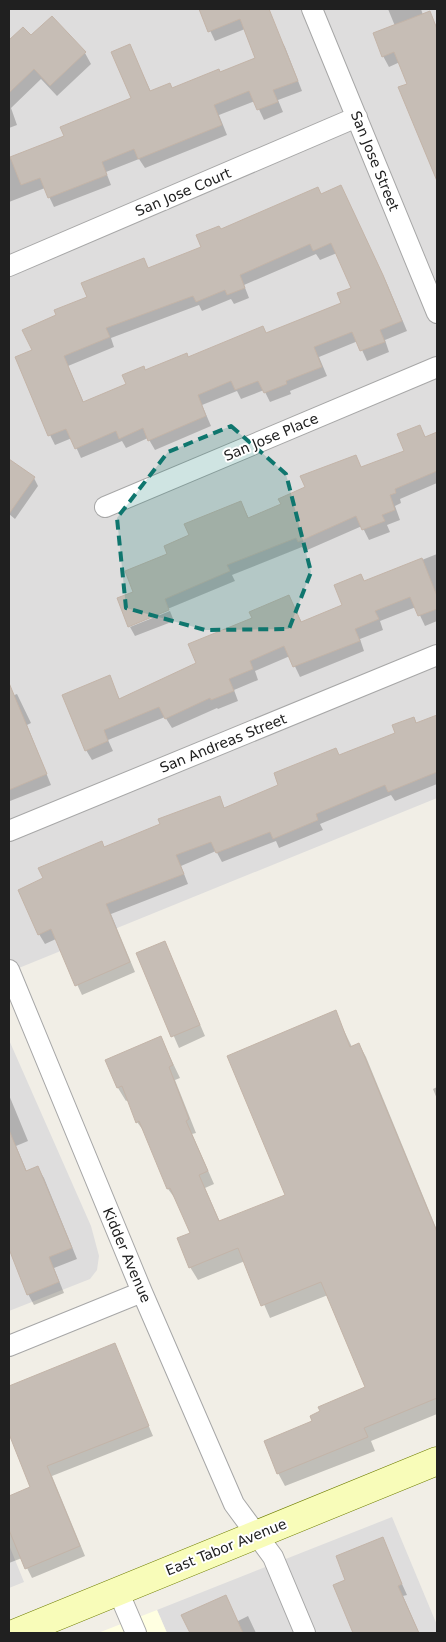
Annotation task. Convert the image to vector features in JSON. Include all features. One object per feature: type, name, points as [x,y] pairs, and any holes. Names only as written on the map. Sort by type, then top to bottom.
[{"type":"main road","name":"East Tabor Avenue","points":[[16,1633],[437,1461]]},
{"type":"street","name":"San Jose Street","points":[[312,9],[437,314]]},
{"type":"street","name":"San Jose Court","points":[[9,266],[357,117]]},
{"type":"street","name":"San Jose Place","points":[[105,507],[437,367]]},
{"type":"street","name":"San Andreas Street","points":[[9,831],[437,655]]},
{"type":"street","name":"Kidder Avenue","points":[[9,970],[142,1292],[234,1504],[273,1557],[305,1633]]},
{"type":"street","points":[[9,1346],[142,1292]]},
{"type":"street","points":[[118,1591],[136,1633]]},
{"type":"highlighted area","points":[[231,426],[286,474],[311,572],[289,629],[205,630],[126,608],[117,518],[168,452]]},
{"type":"shaded area","points":[[9,9],[437,9],[437,798],[9,972]]},
{"type":"shaded area","points":[[9,1040],[91,1226],[99,1256],[97,1270],[90,1279],[9,1311]]},
{"type":"shaded area","points":[[392,1517],[437,1625],[437,1633],[167,1633],[157,1610]]},
{"type":"shaded area","points":[[9,1545],[24,1582],[9,1588]]},
{"type":"shaded area","points":[[157,1610],[167,1633],[98,1633]]},
{"type":"building","points":[[199,9],[269,9],[298,81],[273,90],[278,102],[257,110],[249,91],[214,105],[222,125],[138,159],[134,149],[102,162],[107,175],[48,198],[40,178],[21,185],[10,157],[64,136],[60,127],[131,98],[111,52],[130,44],[150,91],[170,83],[172,88],[219,69],[220,72],[255,58],[240,19],[208,32]]},
{"type":"building","points":[[430,11],[437,29],[437,181],[398,87],[407,84],[394,52],[382,57],[373,33]]},
{"type":"building","points":[[52,16],[86,52],[50,86],[34,69],[9,93],[9,40],[23,27],[31,35]]},
{"type":"building","points":[[341,185],[383,275],[402,321],[380,330],[385,342],[360,351],[352,332],[314,347],[322,367],[286,381],[287,384],[264,393],[258,381],[235,390],[231,381],[198,395],[206,416],[148,441],[143,428],[119,439],[116,431],[75,449],[66,429],[48,436],[15,357],[32,350],[22,330],[56,315],[54,310],[87,297],[81,283],[144,258],[148,268],[201,247],[196,235],[219,226],[221,229],[318,187],[321,194]],"holes":[[[331,243],[351,288],[337,293],[341,303],[266,333],[263,326],[188,357],[187,353],[145,370],[144,366],[122,375],[126,384],[83,402],[64,356],[110,337],[106,328],[193,296],[196,302],[225,290],[227,295],[245,288],[240,275],[310,244],[313,251]]]},
{"type":"building","points":[[420,425],[425,437],[437,432],[437,471],[395,489],[396,493],[390,495],[395,510],[382,515],[385,521],[362,530],[356,516],[298,542],[296,538],[227,565],[230,571],[165,599],[169,610],[128,627],[117,598],[133,592],[125,571],[167,554],[164,546],[189,535],[184,524],[241,501],[248,518],[281,504],[278,499],[305,487],[300,476],[356,455],[361,467],[404,451],[397,434]]},
{"type":"building","points":[[9,459],[35,477],[9,514]]},
{"type":"building","points":[[422,558],[437,596],[437,609],[418,616],[410,597],[375,611],[379,619],[355,629],[360,641],[293,667],[284,646],[250,661],[253,669],[229,679],[234,691],[211,700],[210,698],[165,719],[159,707],[104,730],[108,741],[85,751],[62,695],[110,675],[119,699],[196,663],[188,644],[252,618],[249,612],[289,595],[301,622],[342,605],[334,585],[361,574],[364,581]]},
{"type":"building","points":[[9,683],[47,774],[9,790]]},
{"type":"building","points":[[437,715],[437,772],[388,792],[385,785],[316,814],[318,820],[273,839],[270,832],[216,853],[211,842],[176,855],[184,874],[106,904],[130,962],[75,986],[51,929],[38,935],[18,890],[43,878],[38,868],[102,841],[104,847],[160,824],[158,819],[220,796],[224,808],[278,785],[274,773],[336,748],[339,755],[395,733],[392,725],[414,717],[416,723]]},
{"type":"building","points":[[165,941],[200,1025],[171,1037],[136,953]]},
{"type":"building","points":[[336,1010],[350,1047],[359,1043],[437,1232],[437,1398],[364,1428],[368,1437],[277,1474],[264,1441],[312,1421],[310,1416],[320,1411],[318,1407],[365,1387],[321,1282],[261,1306],[238,1248],[189,1268],[177,1238],[190,1233],[170,1188],[167,1189],[139,1121],[136,1123],[122,1086],[117,1088],[105,1060],[161,1036],[173,1065],[169,1067],[189,1119],[186,1121],[208,1171],[199,1175],[219,1221],[285,1195],[227,1056]]},
{"type":"building","points":[[9,1130],[26,1171],[38,1166],[72,1248],[49,1257],[59,1282],[27,1295],[9,1249]]},
{"type":"building","points":[[115,1343],[149,1426],[47,1466],[80,1546],[25,1569],[9,1530],[9,1496],[30,1487],[9,1434],[9,1386]]},
{"type":"building","points":[[383,1537],[402,1584],[398,1586],[419,1633],[353,1633],[333,1585],[345,1580],[336,1556]]},
{"type":"building","points":[[226,1595],[243,1633],[190,1633],[181,1615]]}]
